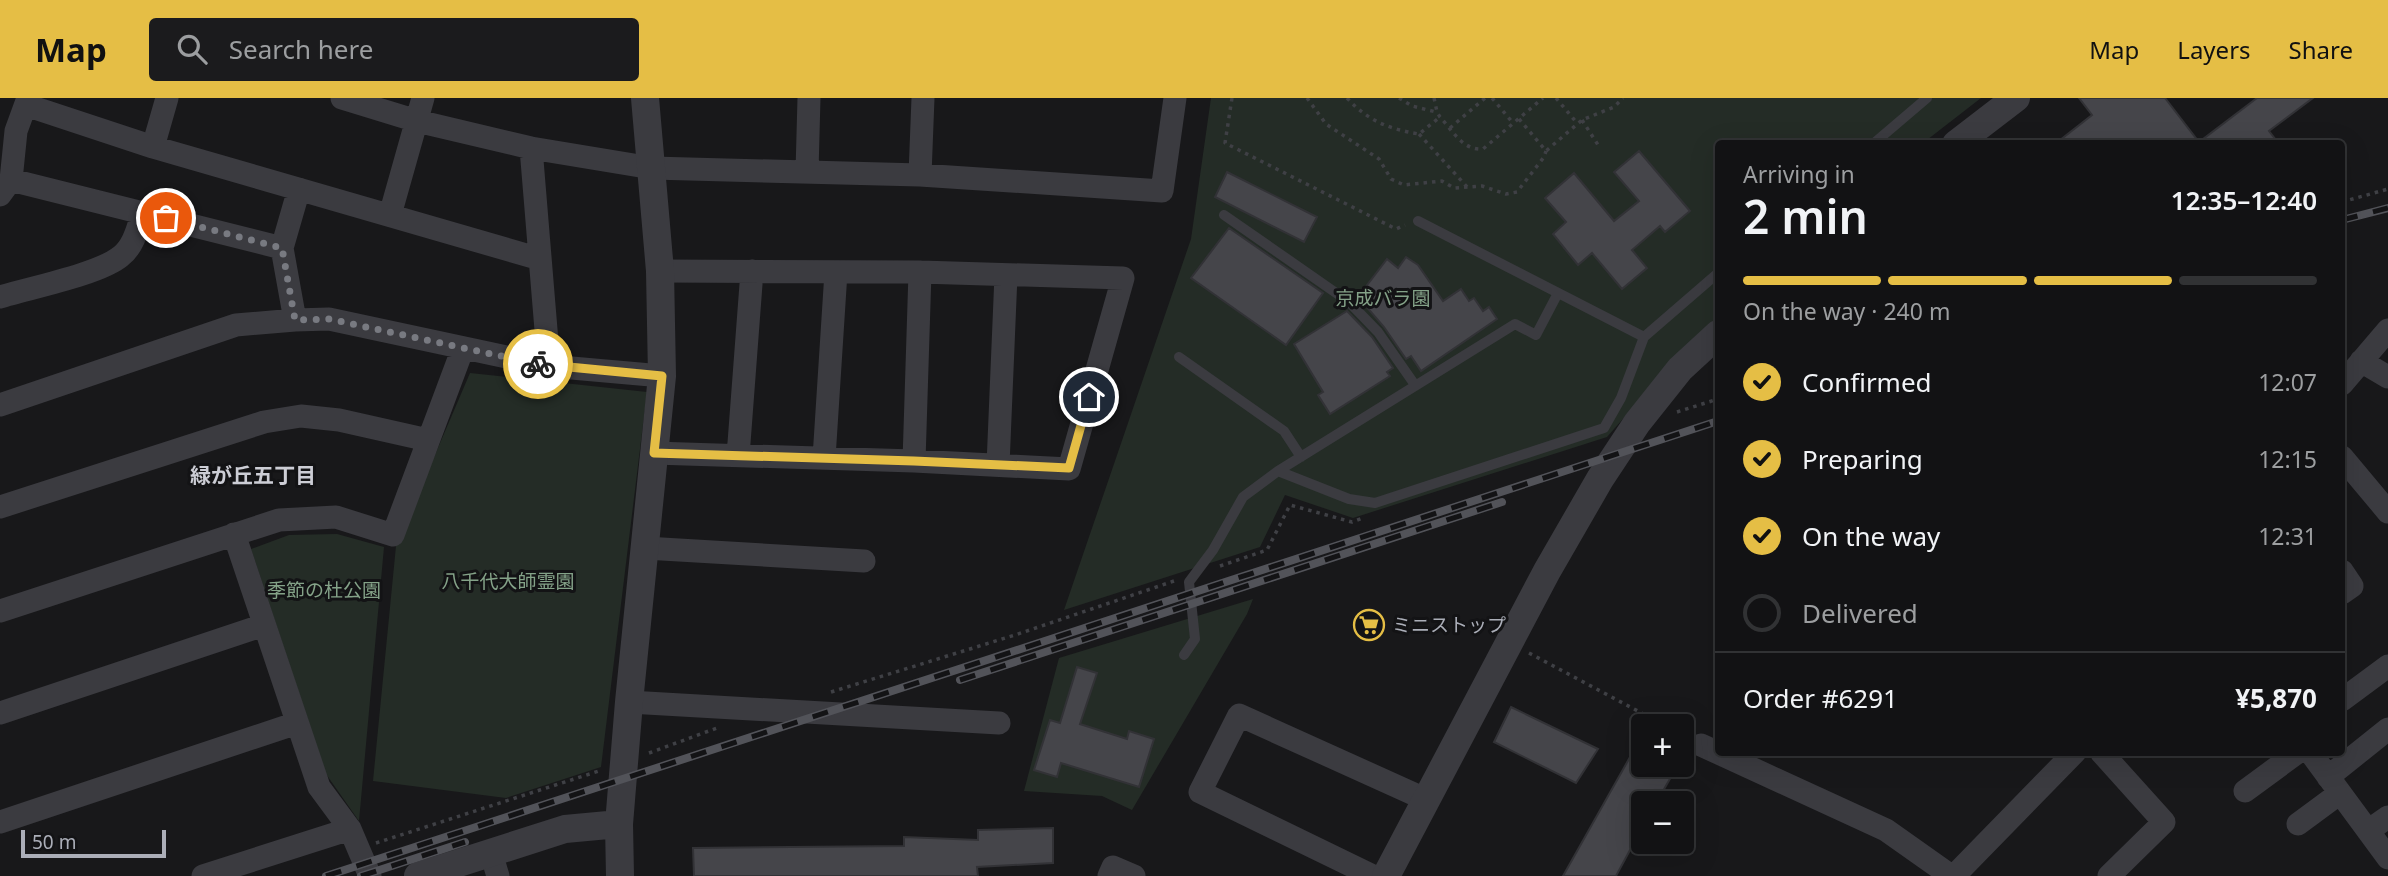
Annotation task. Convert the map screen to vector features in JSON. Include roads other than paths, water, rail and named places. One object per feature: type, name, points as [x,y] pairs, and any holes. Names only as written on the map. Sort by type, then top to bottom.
[{"type":"street","points":[[153,147],[167,98]]},
{"type":"street","points":[[342,98],[417,121],[531,148],[652,168],[920,175],[1161,191],[1175,98]]},
{"type":"street","points":[[390,215],[423,98]]},
{"type":"street","points":[[620,876],[619,824],[629,702],[662,376],[660,271],[645,98]]},
{"type":"street","points":[[807,172],[809,98]]},
{"type":"street","points":[[920,175],[923,98]]},
{"type":"street","points":[[282,248],[143,212],[6,188],[16,131],[27,101],[153,147],[540,259]]},
{"type":"street","points":[[1961,140],[2006,101]]},
{"type":"street","points":[[531,148],[549,366]]},
{"type":"street","points":[[295,320],[282,248],[299,189]]},
{"type":"street","points":[[0,297],[105,266],[123,255],[137,233],[143,212]]},
{"type":"street","points":[[654,453],[1069,468],[1123,278],[920,272],[660,271]]},
{"type":"street","points":[[738,456],[752,271]]},
{"type":"street","points":[[824,458],[836,272]]},
{"type":"street","points":[[914,461],[920,272]]},
{"type":"street","points":[[998,465],[1006,275]]},
{"type":"street","points":[[0,405],[236,325],[295,320],[329,319],[549,366],[662,376]]},
{"type":"street","points":[[2345,380],[2388,330]]},
{"type":"street","points":[[1427,800],[1239,715],[1200,792],[1389,874],[1510,643],[1600,479],[1637,423],[1680,369],[1715,337]]},
{"type":"street","points":[[0,611],[279,520],[336,517],[393,535],[463,348]]},
{"type":"street","points":[[2361,361],[2388,377]]},
{"type":"street","points":[[0,507],[264,422],[301,416],[339,420],[428,440]]},
{"type":"street","points":[[2345,461],[2388,512]]},
{"type":"street","points":[[234,534],[319,787],[350,829],[370,876]]},
{"type":"street","points":[[645,548],[864,561]]},
{"type":"street","points":[[2345,576],[2352,586],[2345,591]]},
{"type":"street","points":[[0,713],[264,625]]},
{"type":"street","points":[[2345,698],[2388,666]]},
{"type":"street","points":[[629,702],[999,723]]},
{"type":"street","points":[[0,822],[297,723]]},
{"type":"street","points":[[2298,824],[2388,729]]},
{"type":"street","points":[[1702,745],[1715,751]]},
{"type":"street","points":[[1726,756],[1886,830],[1952,876],[2071,756]]},
{"type":"street","points":[[2105,756],[2164,822],[2109,876]]},
{"type":"street","points":[[2245,791],[2293,756]]},
{"type":"street","points":[[2313,756],[2388,858]]},
{"type":"street","points":[[2368,831],[2388,817]]},
{"type":"street","points":[[418,876],[494,864],[565,829],[619,824]]},
{"type":"street","points":[[203,876],[350,829]]},
{"type":"street","points":[[1109,876],[1113,867],[1134,876]]},
{"type":"lane","points":[[1877,140],[1927,98]]},
{"type":"lane","points":[[1224,215],[1349,302],[1378,332],[1415,385]]},
{"type":"lane","points":[[1418,221],[1644,337]]},
{"type":"lane","points":[[1278,471],[1349,499],[1376,503],[1604,428],[1621,398],[1644,337],[1715,276]]},
{"type":"lane","points":[[1184,655],[1195,639],[1189,582],[1213,550],[1243,497],[1278,471],[1515,324],[1536,335],[1558,293]]},
{"type":"lane","points":[[1179,357],[1284,431],[1301,457]]},
{"type":"railway","points":[[2345,219],[2388,208]]},
{"type":"railway","points":[[326,876],[1715,422]]},
{"type":"railway","points":[[960,680],[1502,502]]},
{"type":"railway","points":[[361,876],[465,842]]},
{"type":"place","name":"ミニストップ","points":[[1369,625]]},
{"type":"district","name":"緑が丘五丁目","points":[[253,476]]},
{"type":"park label","name":"京成バラ園","points":[[1383,298]]},
{"type":"park label","name":"八千代大師霊園","points":[[508,581]]},
{"type":"park label","name":"季節の杜公園","points":[[324,590]]}]
